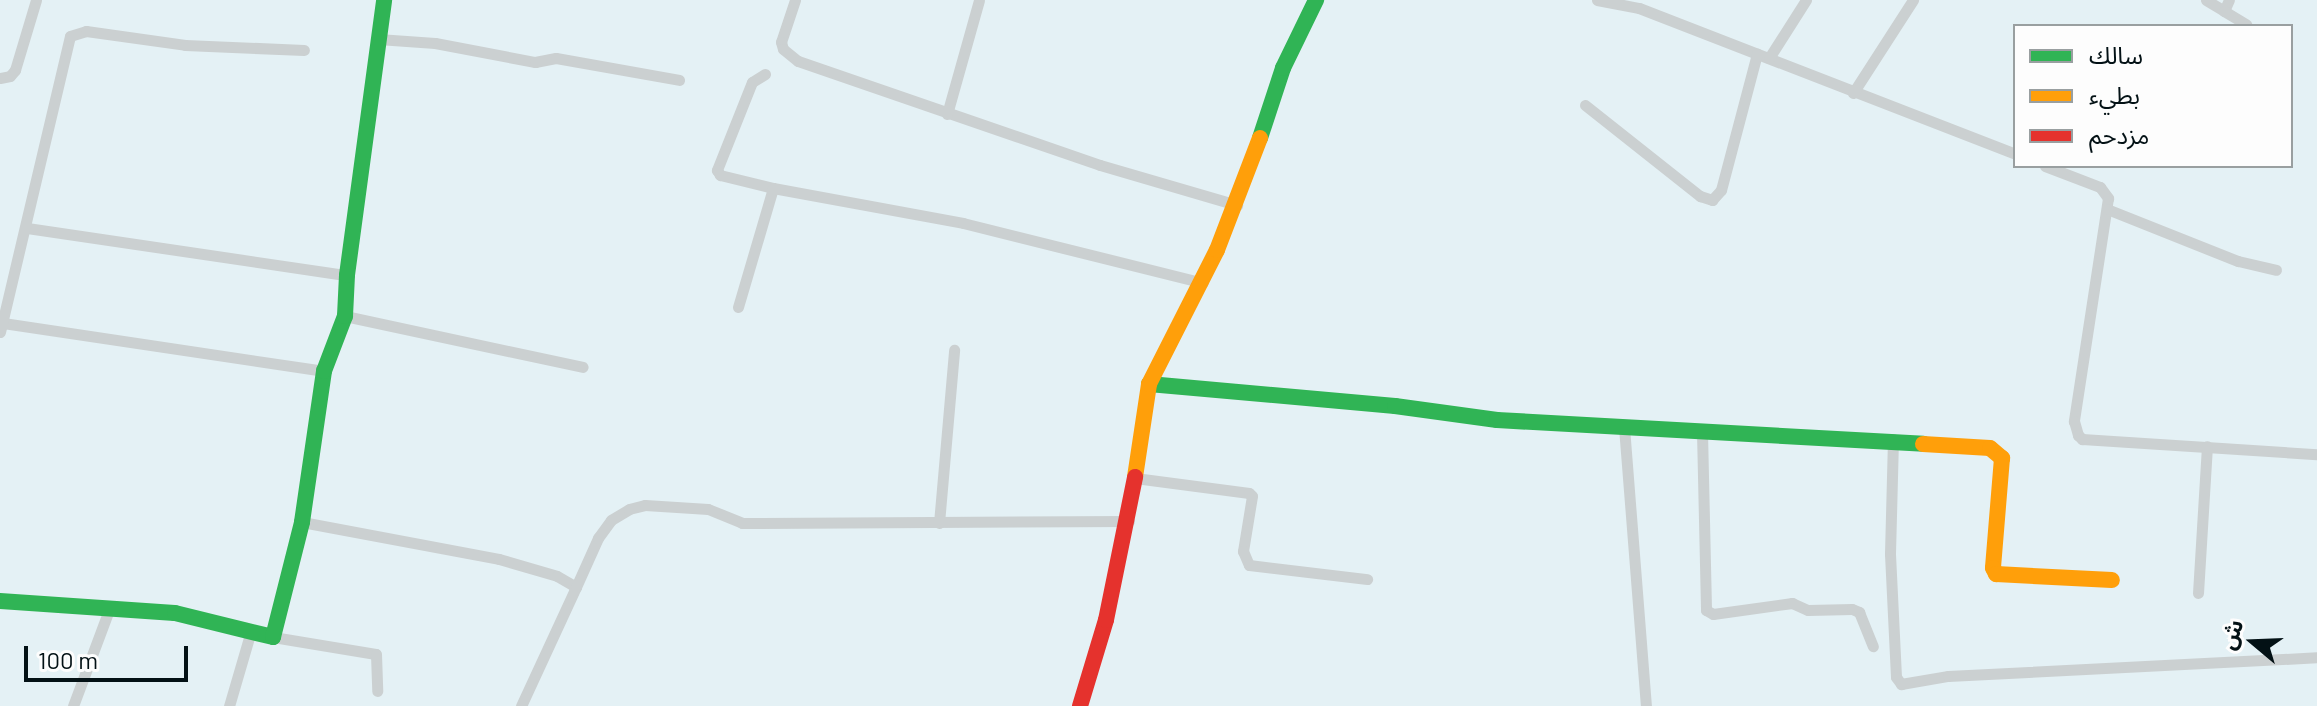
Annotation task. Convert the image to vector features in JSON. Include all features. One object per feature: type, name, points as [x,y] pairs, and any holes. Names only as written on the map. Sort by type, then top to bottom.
[{"type":"street","points":[[0,78],[10,76],[15,70],[36,0]]},
{"type":"street","points":[[273,637],[302,522],[324,371],[335,335],[345,316],[347,275],[384,0]]},
{"type":"street","points":[[795,0],[781,42],[790,56],[947,114],[1100,165],[1237,205]]},
{"type":"street","points":[[947,114],[979,0]]},
{"type":"street","points":[[1080,706],[1106,620],[1129,521],[1149,384],[1167,344],[1203,283],[1237,205],[1283,68],[1316,0]]},
{"type":"street","points":[[1597,0],[1639,8],[2013,153]]},
{"type":"street","points":[[1585,105],[1700,196],[1712,200],[1721,190],[1763,56],[1806,0]]},
{"type":"street","points":[[1853,93],[1913,0]]},
{"type":"street","points":[[2206,0],[2226,5],[2246,24]]},
{"type":"street","points":[[304,50],[185,45],[86,31],[70,36],[2,327],[324,371]]},
{"type":"street","points":[[378,39],[435,43],[535,62],[556,58],[679,80]]},
{"type":"street","points":[[765,74],[752,82],[717,170],[720,175],[773,188],[963,223],[1203,283]]},
{"type":"street","points":[[2050,168],[2100,187],[2108,198],[2077,396],[2075,432],[2082,439],[2317,454]]},
{"type":"street","points":[[738,307],[773,188]]},
{"type":"street","points":[[2107,209],[2238,261],[2276,270]]},
{"type":"street","points":[[27,228],[347,275]]},
{"type":"street","points":[[345,316],[583,367]]},
{"type":"street","points":[[939,523],[954,350]]},
{"type":"street","points":[[1149,384],[1395,406],[1497,420],[1893,439],[1990,448],[2000,453],[1993,568],[1996,574],[2112,580]]},
{"type":"street","points":[[1624,427],[1646,706]]},
{"type":"street","points":[[1702,432],[1706,610],[1713,614],[1792,603],[1808,610],[1852,609],[1859,612],[1873,646]]},
{"type":"street","points":[[1893,439],[1890,554],[1896,677],[1901,684],[1948,676],[2317,657]]},
{"type":"street","points":[[2198,593],[2207,446]]},
{"type":"street","points":[[1135,478],[1249,493],[1252,496],[1243,551],[1249,565],[1367,579]]},
{"type":"street","points":[[521,706],[598,538],[611,520],[629,509],[645,505],[708,509],[742,523],[1129,521]]},
{"type":"street","points":[[302,522],[499,559],[557,576],[576,587]]},
{"type":"street","points":[[0,601],[175,613],[227,624],[250,634],[376,654],[377,691]]},
{"type":"street","points":[[73,706],[110,607]]},
{"type":"street","points":[[229,706],[250,634]]},
{"type":"traffic: fast","points":[[0,601],[175,613],[273,637],[302,522],[324,371],[345,316],[347,275],[384,0]]},
{"type":"traffic: fast","points":[[1260,138],[1283,68],[1316,0]]},
{"type":"traffic: fast","points":[[1149,384],[1395,406],[1497,420],[1923,444]]},
{"type":"traffic: slow","points":[[1135,477],[1149,384],[1217,250],[1260,138]]},
{"type":"traffic: slow","points":[[1923,444],[1990,448],[2002,458],[1993,568],[1996,574],[2112,580]]},
{"type":"traffic: jam","points":[[1080,706],[1106,620],[1135,477]]}]
